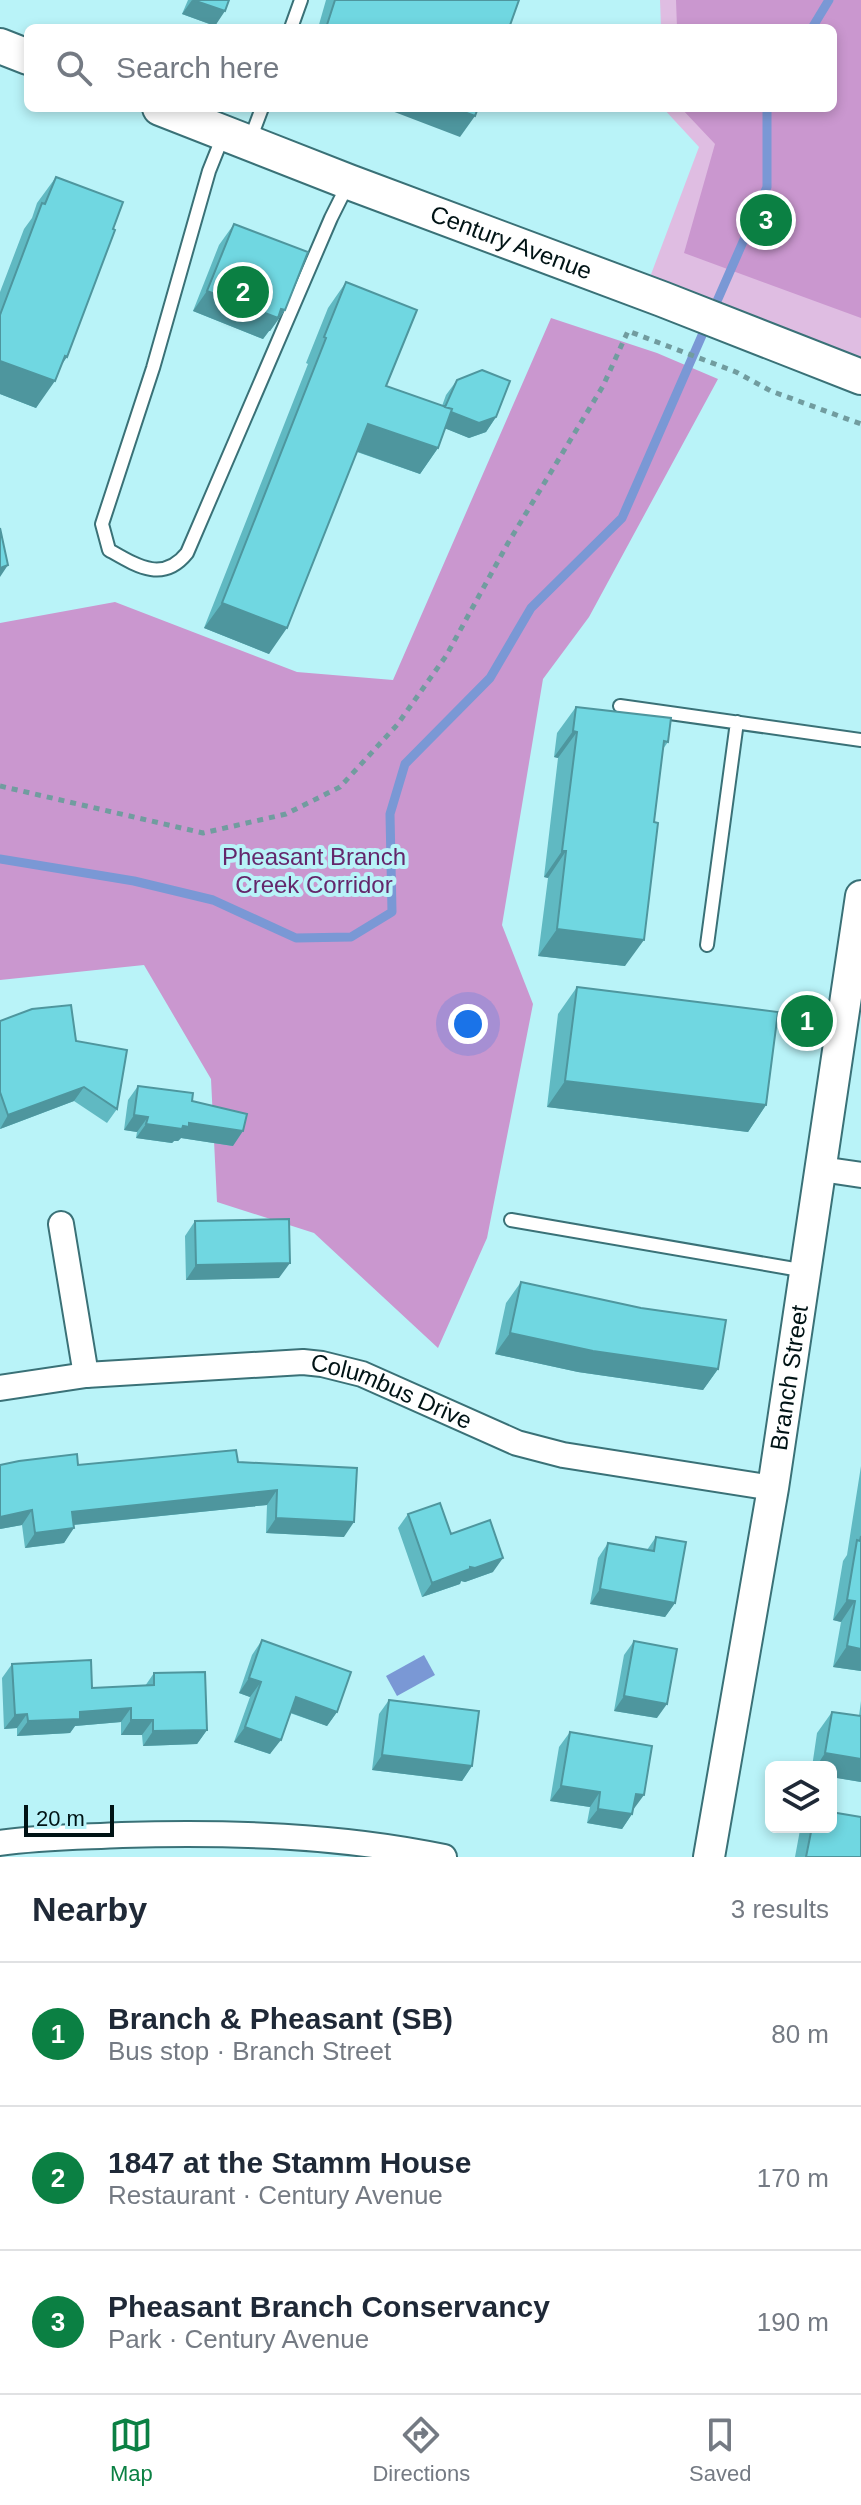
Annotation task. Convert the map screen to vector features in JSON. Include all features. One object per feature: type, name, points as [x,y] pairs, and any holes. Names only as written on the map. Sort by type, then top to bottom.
[{"type":"main road","points":[[0,46],[24,55]]},
{"type":"main road","name":"Century Avenue","points":[[170,112],[861,377]]},
{"type":"street","name":"Branch Street","points":[[709,1857],[773,1488],[861,896]]},
{"type":"street","points":[[821,1169],[861,1175]]},
{"type":"street","points":[[61,1224],[86,1375]]},
{"type":"street","name":"Columbus Drive","points":[[0,1388],[86,1375],[303,1362],[322,1364],[362,1374],[517,1443],[563,1455],[773,1488]]},
{"type":"street","points":[[0,1843],[32,1838],[191,1833],[369,1844],[444,1857]]},
{"type":"lane","points":[[292,24],[301,0]]},
{"type":"lane","points":[[259,112],[209,171],[153,368],[102,524],[109,550],[133,564],[160,571],[178,565],[187,553],[349,182]]},
{"type":"lane","points":[[620,706],[861,740]]},
{"type":"lane","points":[[707,945],[737,722]]},
{"type":"lane","points":[[511,1220],[806,1271]]},
{"type":"path","points":[[0,786],[203,833],[286,814],[340,787],[397,725],[446,656],[508,543],[603,386],[628,331],[736,372],[771,391],[861,424]]},
{"type":"shaded area","points":[[660,0],[861,0],[861,377],[644,293],[699,147],[667,112],[837,112],[837,24],[661,24]]},
{"type":"green space","points":[[676,0],[861,0],[861,318],[684,253],[715,144],[685,112],[837,112],[837,24],[677,24]]},
{"type":"green space","name":"Pheasant Branch Creek Corridor","points":[[551,318],[657,353],[718,379],[589,617],[543,679],[502,925],[533,1004],[487,1238],[438,1348],[314,1233],[217,1202],[211,1079],[144,965],[0,980],[0,623],[115,602],[297,672],[393,680]]},
{"type":"water","points":[[424,1655],[435,1675],[397,1696],[386,1676]]},
{"type":"building","points":[[193,0],[229,0],[225,11]]},
{"type":"building","points":[[335,0],[519,0],[510,24],[327,24]]},
{"type":"building","points":[[56,177],[123,202],[67,357],[55,381],[0,361],[0,315],[42,203],[45,204]]},
{"type":"building","points":[[234,224],[308,252],[285,310],[281,309],[278,318],[207,291]]},
{"type":"building","points":[[346,282],[417,310],[386,386],[452,409],[438,448],[368,424],[287,628],[222,603]]},
{"type":"building","points":[[482,370],[510,381],[496,417],[479,423],[445,407],[457,380]]},
{"type":"building","points":[[0,528],[8,565],[0,568]]},
{"type":"building","points":[[576,707],[671,718],[668,742],[664,741],[654,822],[658,823],[644,940],[557,929],[566,851],[562,851],[577,732],[573,731]]},
{"type":"building","points":[[577,987],[778,1012],[766,1105],[565,1081]]},
{"type":"building","points":[[71,1005],[76,1041],[127,1050],[117,1109],[84,1087],[8,1115],[0,1092],[0,1021],[32,1009]]},
{"type":"building","points":[[138,1086],[193,1093],[192,1101],[247,1114],[243,1131],[189,1123],[189,1127],[183,1126],[182,1129],[146,1124],[148,1117],[134,1115]]},
{"type":"building","points":[[289,1219],[290,1263],[196,1265],[195,1221]]},
{"type":"building","points":[[521,1282],[641,1308],[726,1320],[718,1369],[593,1351],[510,1333]]},
{"type":"building","points":[[236,1450],[238,1462],[357,1468],[354,1522],[276,1518],[277,1490],[72,1512],[74,1528],[35,1533],[32,1510],[0,1517],[0,1465],[77,1454],[78,1465]]},
{"type":"building","points":[[440,1503],[451,1534],[490,1520],[503,1558],[470,1567],[432,1583],[408,1514]]},
{"type":"building","points":[[861,1536],[861,1649],[847,1646],[855,1601],[847,1600],[857,1540],[860,1541]]},
{"type":"building","points":[[656,1537],[686,1542],[675,1603],[600,1589],[608,1543],[654,1551]]},
{"type":"building","points":[[262,1640],[351,1672],[337,1712],[296,1697],[281,1740],[245,1727],[261,1682],[249,1678]]},
{"type":"building","points":[[634,1641],[677,1649],[667,1704],[624,1696]]},
{"type":"building","points":[[91,1660],[92,1688],[154,1685],[154,1673],[205,1672],[207,1730],[153,1731],[153,1720],[131,1720],[131,1708],[80,1712],[80,1719],[28,1721],[27,1714],[15,1715],[12,1664]]},
{"type":"building","points":[[389,1700],[479,1711],[472,1766],[382,1755]]},
{"type":"building","points":[[832,1712],[861,1716],[861,1759],[825,1753]]},
{"type":"building","points":[[570,1732],[652,1746],[644,1795],[636,1794],[632,1814],[598,1809],[600,1792],[561,1786]]},
{"type":"building","points":[[837,1813],[861,1817],[861,1857],[806,1857],[811,1833],[837,1833]]},
{"type":"waterway","points":[[814,24],[829,0]]},
{"type":"waterway","points":[[0,859],[134,881],[213,900],[296,938],[351,937],[392,912],[390,814],[405,764],[490,678],[531,608],[622,518],[767,187],[767,112]]},
{"type":"place","name":"Pheasant Branch Conservancy","points":[[766,220]]},
{"type":"place","name":"1847 at the Stamm House","points":[[243,292]]},
{"type":"place","name":"Branch & Pheasant (SB)","points":[[807,1021]]}]
